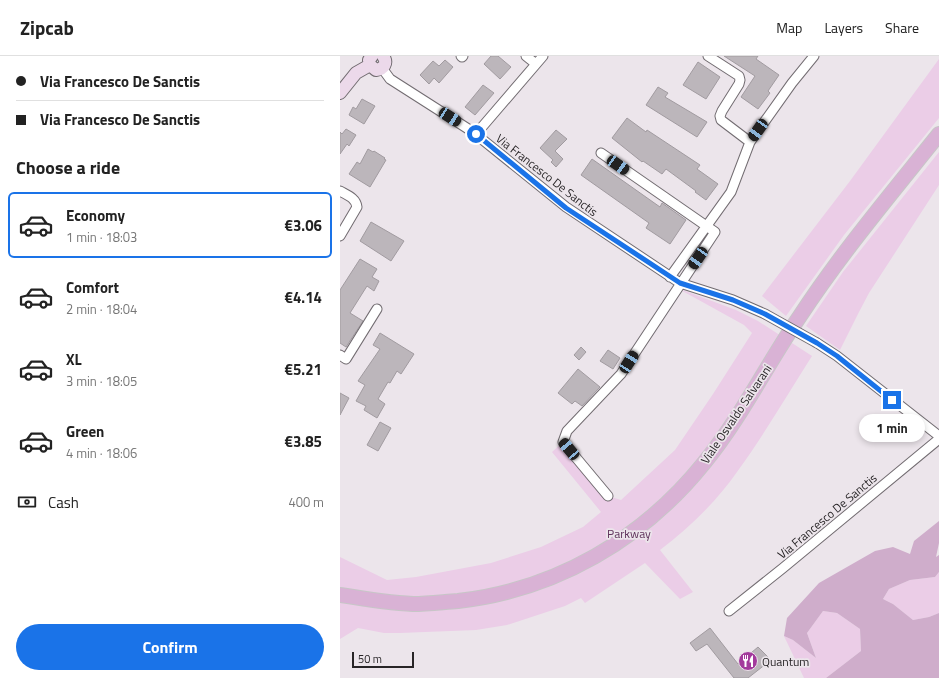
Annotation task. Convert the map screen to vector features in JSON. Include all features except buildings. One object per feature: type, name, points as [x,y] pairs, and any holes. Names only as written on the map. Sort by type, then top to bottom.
[{"type":"main road","name":"Viale Osvaldo Salvarani","points":[[340,595],[379,602],[415,604],[489,596],[512,591],[566,571],[604,551],[643,525],[676,495],[710,456],[734,421],[798,317],[822,282],[939,134]]},
{"type":"street","points":[[526,56],[536,64]]},
{"type":"street","points":[[476,134],[543,56]]},
{"type":"street","points":[[708,56],[738,76],[740,80],[720,116],[721,120],[750,142]]},
{"type":"street","points":[[670,277],[731,192],[750,142],[792,83],[814,56]]},
{"type":"street","points":[[340,93],[356,73],[371,61],[376,70],[383,62]]},
{"type":"street","name":"Via Francesco De Sanctis","points":[[383,62],[390,79],[476,134],[566,208],[680,283],[733,300],[765,314],[817,343],[837,356],[939,438],[729,611]]},
{"type":"street","points":[[601,153],[715,232],[620,374],[567,431],[563,442],[608,496]]},
{"type":"street","points":[[340,191],[357,203],[357,207],[340,236]]},
{"type":"street","points":[[340,355],[346,359],[377,309]]},
{"type":"green space","points":[[939,59],[939,118],[844,235],[786,316],[762,296],[850,181]]},
{"type":"green space","points":[[939,152],[939,185],[869,293],[840,350],[806,326],[843,272]]},
{"type":"green space","name":"Parkway","points":[[677,288],[736,310],[758,321],[812,356],[757,444],[729,483],[702,514],[660,550],[693,592],[680,599],[645,563],[585,603],[581,598],[565,606],[507,625],[476,630],[400,633],[384,633],[358,628],[340,639],[340,557],[387,580],[416,577],[491,563],[541,547],[583,527],[601,512],[552,452],[563,442],[608,496],[621,500],[675,450],[752,333],[744,325]]},
{"type":"green space","points":[[939,572],[939,613],[929,617],[913,620],[893,604],[883,599],[889,589],[910,580],[935,577]]},
{"type":"green space","points":[[823,611],[837,613],[860,629],[861,651],[826,678],[804,678],[784,636],[793,640],[816,658],[807,633]]},
{"type":"shaded area","points":[[939,521],[939,543],[936,557],[939,555],[939,572],[935,577],[910,580],[889,589],[883,599],[893,604],[913,620],[929,617],[939,613],[939,678],[826,678],[861,651],[860,629],[837,613],[823,611],[807,633],[816,658],[793,640],[784,636],[787,618],[819,583],[875,551],[893,547],[910,554],[914,541]]},
{"type":"place","name":"Quantum","points":[[748,661]]},
{"type":"route","points":[[476,134],[566,208],[680,283],[733,300],[765,314],[837,356],[892,400]]}]
